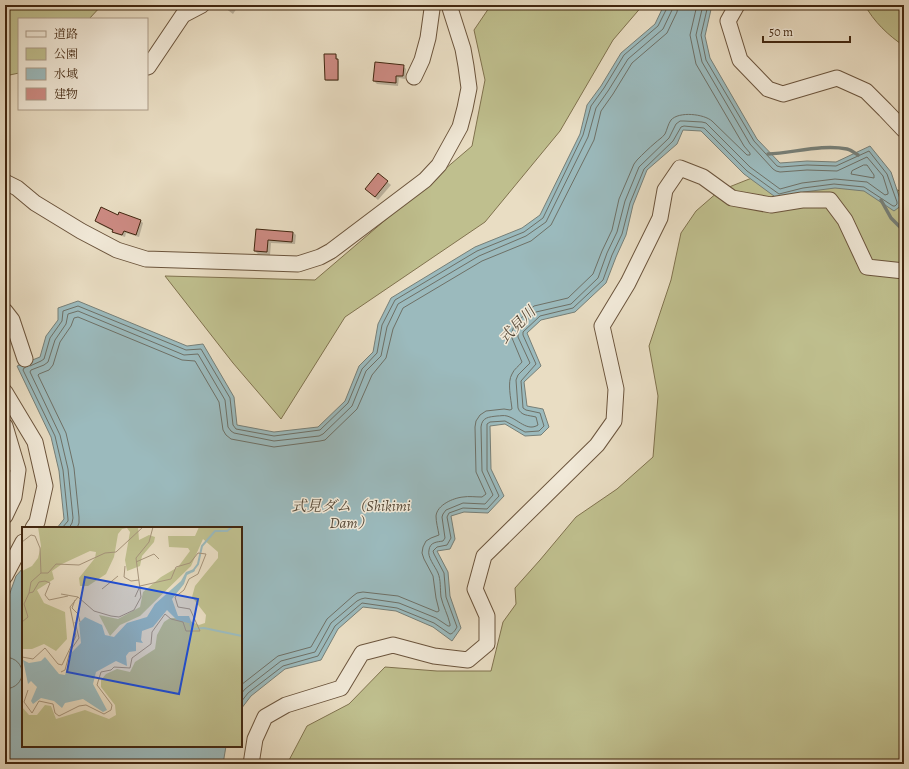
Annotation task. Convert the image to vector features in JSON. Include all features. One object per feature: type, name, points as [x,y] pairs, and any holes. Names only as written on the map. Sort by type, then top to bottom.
[{"type":"street","points":[[148,67],[183,15],[202,5]]},
{"type":"street","points":[[414,77],[422,60],[428,38],[433,5]]},
{"type":"street","points":[[5,182],[17,188],[36,203],[81,231],[117,250],[146,259],[298,264],[320,257],[331,251],[425,180],[438,165],[460,128],[468,88],[463,49],[449,5]]},
{"type":"street","points":[[737,5],[728,21],[740,60],[768,89],[784,94],[837,78],[866,91],[904,130]]},
{"type":"street","points":[[251,764],[255,739],[265,717],[286,705],[341,688],[362,653],[393,645],[434,656],[468,660],[487,644],[487,616],[475,589],[484,556],[596,445],[614,421],[616,389],[602,326],[628,283],[660,218],[665,190],[680,168],[703,177],[732,198],[771,205],[802,200],[830,200],[845,220],[867,267],[904,272]]},
{"type":"street","points":[[5,311],[12,320],[25,359]]},
{"type":"street","points":[[5,392],[35,442],[45,486],[37,522],[34,527]]},
{"type":"street","points":[[5,426],[18,470],[14,497],[5,516]]},
{"type":"street","points":[[5,576],[22,544]]},
{"type":"green space","points":[[5,5],[102,5],[90,18],[18,18],[18,73],[5,76]]},
{"type":"green space","points":[[491,5],[643,5],[613,40],[560,131],[485,222],[345,317],[281,419],[233,363],[165,276],[315,280],[472,146],[485,80],[474,30]]},
{"type":"green space","points":[[865,5],[904,5],[904,46],[882,28],[872,17]]},
{"type":"green space","points":[[821,168],[904,192],[904,764],[287,764],[307,726],[349,704],[385,667],[437,671],[491,671],[503,622],[516,604],[515,588],[576,517],[617,489],[653,457],[658,396],[649,346],[671,280],[681,233],[696,211],[719,191],[772,170]]},
{"type":"water","name":"式見ダム（Shikimi Dam）","points":[[664,5],[712,5],[705,36],[710,58],[757,139],[780,163],[807,161],[836,162],[870,146],[891,172],[902,205],[894,211],[864,191],[835,188],[804,192],[778,199],[744,174],[701,131],[683,130],[677,144],[647,170],[633,205],[626,235],[606,283],[575,312],[541,320],[527,333],[541,366],[524,382],[527,406],[543,409],[549,427],[541,435],[525,436],[505,424],[490,426],[491,469],[504,496],[488,513],[464,512],[451,516],[455,539],[450,549],[437,551],[448,572],[450,596],[461,628],[452,641],[433,627],[396,611],[363,607],[338,629],[321,660],[285,669],[251,696],[242,708],[242,527],[58,527],[64,519],[59,471],[51,437],[17,366],[40,357],[46,336],[58,320],[58,308],[78,301],[187,346],[203,344],[234,397],[237,425],[274,432],[318,427],[345,401],[359,366],[373,352],[378,324],[391,298],[475,247],[522,228],[540,215],[580,134],[587,105],[601,86],[621,53],[655,24]]},
{"type":"water","points":[[22,569],[22,747],[226,747],[223,764],[5,764],[5,681],[7,673],[5,659],[6,604],[16,576]]},
{"type":"building","points":[[324,54],[336,54],[336,59],[338,59],[338,80],[325,80]]},
{"type":"building","points":[[375,62],[404,65],[403,76],[396,76],[396,83],[373,81]]},
{"type":"building","points":[[378,173],[388,181],[375,197],[365,189]]},
{"type":"building","points":[[101,207],[118,215],[119,212],[141,220],[136,235],[124,231],[122,235],[112,232],[113,230],[95,221]]},
{"type":"building","points":[[256,229],[293,232],[292,242],[268,240],[267,252],[254,251]]},
{"type":"waterway","points":[[768,154],[818,148],[837,148],[847,149],[858,155]]},
{"type":"waterway","points":[[881,200],[891,218],[904,231]]},
{"type":"water label","name":"式見川","points":[[517,325]]}]
